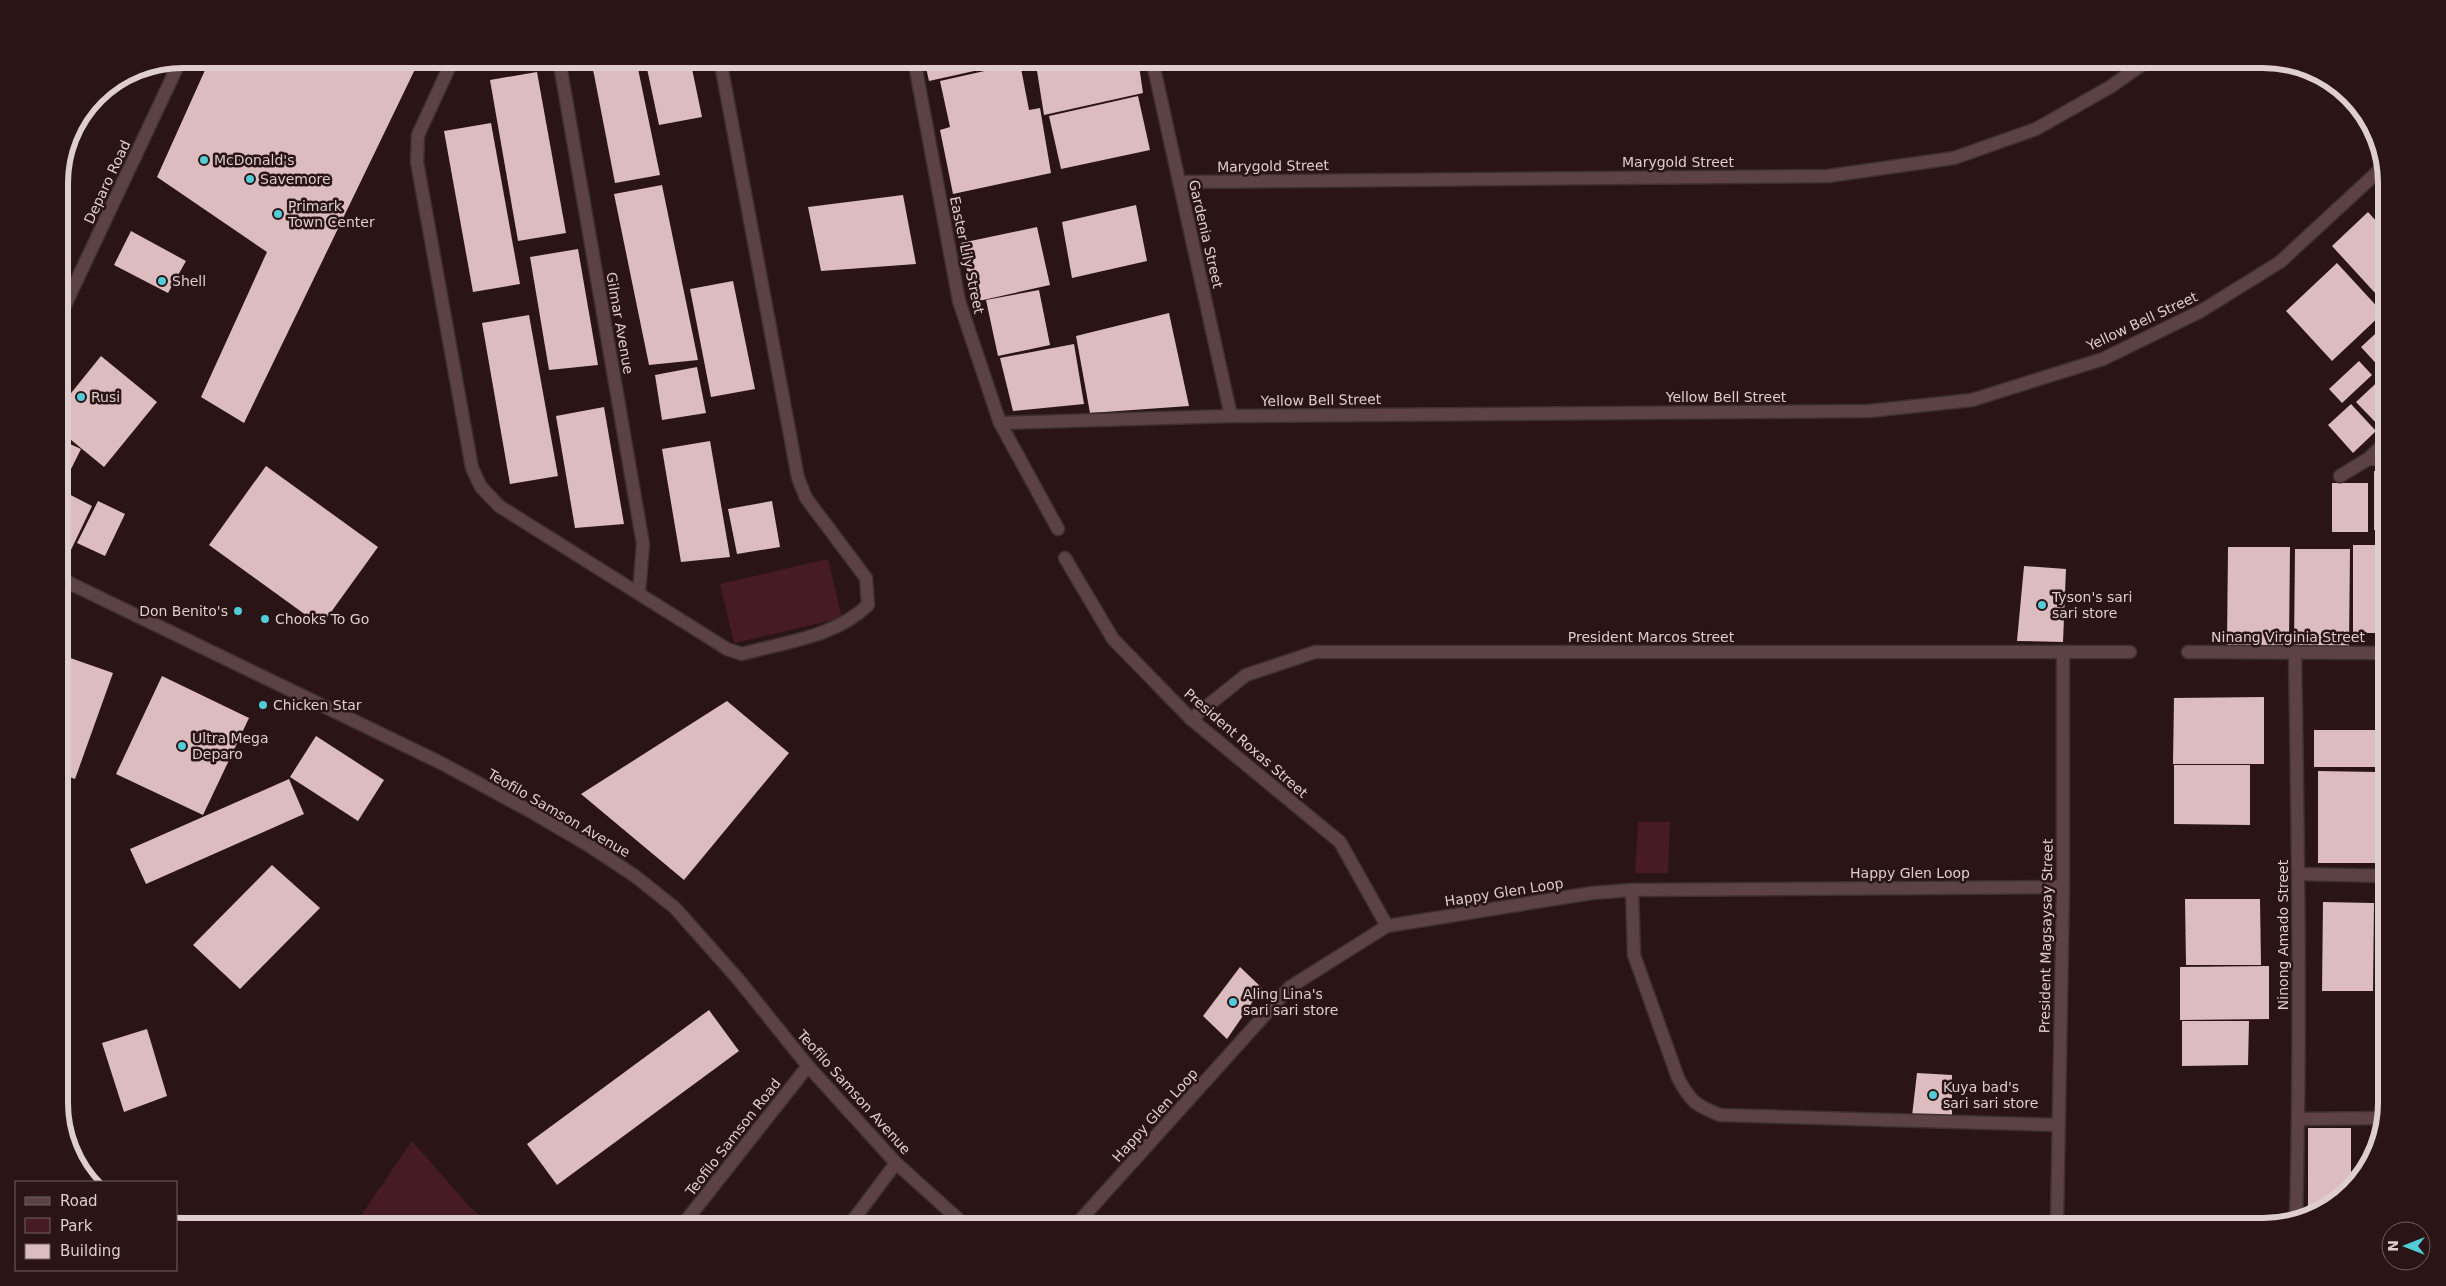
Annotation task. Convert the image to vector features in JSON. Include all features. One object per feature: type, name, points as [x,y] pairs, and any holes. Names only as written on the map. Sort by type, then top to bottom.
[{"type":"street","name":"Marygold Street","points":[[1179,182],[1828,176],[1964,155],[2036,129],[2110,87],[2138,67]]},
{"type":"street","name":"Deparo Road","points":[[68,299],[177,68]]},
{"type":"street","points":[[448,68],[418,135],[417,162],[472,468],[481,487],[499,506],[639,592],[727,649],[742,654],[838,628],[854,618],[868,605],[866,578],[806,498],[798,478],[722,68]]},
{"type":"street","name":"Gilmar Avenue","points":[[562,68],[643,544],[639,592]]},
{"type":"street","name":"Easter Lily Street","points":[[916,68],[959,301],[1000,423],[1058,528]]},
{"type":"street","name":"Gardenia Street","points":[[1154,68],[1231,416]]},
{"type":"street","name":"Yellow Bell Street","points":[[1000,423],[1231,416],[1869,411],[1972,400],[2103,359],[2201,311],[2280,262],[2378,172]]},
{"type":"street","points":[[2340,476],[2368,459],[2378,450]]},
{"type":"street","points":[[2368,459],[2378,459]]},
{"type":"street","name":"President Roxas Street","points":[[1065,558],[1113,639],[1191,719],[1340,842],[1387,926]]},
{"type":"street","name":"Teofilo Samson Avenue","points":[[68,582],[441,763],[588,844],[635,876],[675,908],[738,978],[808,1066],[896,1163],[957,1218]]},
{"type":"street","name":"President Marcos Street","points":[[1191,719],[1246,675],[1315,652],[2130,652]]},
{"type":"street","name":"President Magsaysay Street","points":[[2057,1218],[2063,652]]},
{"type":"street","name":"Ninang Virginia Street","points":[[2188,652],[2378,652]]},
{"type":"street","name":"Ninong Amado Street","points":[[2294,652],[2298,874],[2299,1119],[2296,1214]]},
{"type":"street","points":[[2298,874],[2378,876]]},
{"type":"street","name":"Happy Glen Loop","points":[[1082,1218],[1290,987],[1387,926],[1592,893],[1632,890],[2062,887]]},
{"type":"street","points":[[1632,890],[1634,955],[1678,1078],[1688,1097],[1700,1106],[1720,1115],[2058,1125]]},
{"type":"street","name":"Teofilo Samson Road","points":[[688,1218],[808,1066]]},
{"type":"street","points":[[2299,1119],[2378,1118]]},
{"type":"street","points":[[855,1218],[896,1163]]},
{"type":"green space","points":[[828,559],[842,618],[734,643],[720,584]]},
{"type":"green space","points":[[1638,822],[1670,822],[1668,873],[1635,873]]},
{"type":"green space","points":[[412,1141],[468,1205],[482,1218],[359,1218]]},
{"type":"building","name":"Primark Town Center","points":[[206,68],[416,68],[244,423],[201,397],[267,252],[157,177]]},
{"type":"building","points":[[593,68],[638,68],[660,175],[615,183]]},
{"type":"building","points":[[647,68],[692,68],[702,117],[659,125]]},
{"type":"building","points":[[926,68],[990,68],[929,81]]},
{"type":"building","points":[[1000,68],[1021,68],[1029,110],[1040,108],[1051,173],[953,194],[940,130],[950,127],[940,81]]},
{"type":"building","points":[[1053,68],[1139,68],[1143,93],[1044,115],[1037,71]]},
{"type":"building","points":[[537,72],[566,233],[518,241],[490,80]]},
{"type":"building","points":[[1138,96],[1150,150],[1061,169],[1049,116]]},
{"type":"building","points":[[491,123],[520,284],[473,292],[444,131]]},
{"type":"building","points":[[662,185],[698,360],[649,365],[614,194]]},
{"type":"building","points":[[903,195],[916,264],[821,271],[808,207]]},
{"type":"building","points":[[1136,205],[1147,261],[1072,278],[1062,222]]},
{"type":"building","points":[[2368,212],[2378,223],[2378,296],[2332,246]]},
{"type":"building","points":[[1037,227],[1050,285],[974,302],[961,243]]},
{"type":"building","points":[[131,231],[186,261],[168,293],[114,265]]},
{"type":"building","points":[[578,249],[598,365],[549,370],[530,257]]},
{"type":"building","points":[[2337,263],[2378,308],[2378,318],[2332,361],[2286,311]]},
{"type":"building","points":[[733,281],[755,389],[711,397],[690,289]]},
{"type":"building","points":[[1039,290],[1050,345],[998,356],[986,300]]},
{"type":"building","points":[[1169,313],[1189,406],[1090,413],[1076,336]]},
{"type":"building","points":[[529,315],[558,476],[510,484],[482,323]]},
{"type":"building","points":[[2378,331],[2378,366],[2361,347]]},
{"type":"building","points":[[1074,344],[1084,404],[1013,411],[1000,358]]},
{"type":"building","points":[[101,356],[157,402],[104,467],[68,437],[68,397]]},
{"type":"building","points":[[2359,361],[2372,375],[2342,403],[2329,389]]},
{"type":"building","points":[[697,367],[706,413],[662,420],[655,375]]},
{"type":"building","points":[[2378,381],[2378,425],[2356,402]]},
{"type":"building","points":[[2351,404],[2376,431],[2353,453],[2328,425]]},
{"type":"building","points":[[604,407],[624,524],[575,528],[556,416]]},
{"type":"building","points":[[710,441],[730,557],[681,562],[662,449]]},
{"type":"building","points":[[68,443],[81,449],[68,475]]},
{"type":"building","points":[[266,466],[378,547],[321,626],[209,545]]},
{"type":"building","points":[[2374,471],[2378,471],[2378,530],[2374,530]]},
{"type":"building","points":[[2332,483],[2368,483],[2368,532],[2332,532]]},
{"type":"building","points":[[68,494],[92,506],[68,554]]},
{"type":"building","points":[[98,501],[125,514],[105,556],[77,543]]},
{"type":"building","points":[[772,501],[780,547],[737,554],[728,509]]},
{"type":"building","points":[[2353,545],[2378,545],[2378,633],[2353,633]]},
{"type":"building","points":[[2228,547],[2290,547],[2289,645],[2227,645]]},
{"type":"building","points":[[2295,549],[2350,549],[2349,646],[2294,645]]},
{"type":"building","name":"Tyson's sari sari store","points":[[2024,566],[2066,569],[2063,642],[2017,641]]},
{"type":"building","points":[[68,657],[113,673],[75,779],[68,776]]},
{"type":"building","name":"Ultra Mega Deparo","points":[[162,676],[249,718],[203,815],[116,774]]},
{"type":"building","points":[[2264,697],[2264,764],[2173,764],[2174,698]]},
{"type":"building","points":[[727,701],[789,753],[684,880],[581,794]]},
{"type":"building","points":[[2314,730],[2376,730],[2376,767],[2314,767]]},
{"type":"building","points":[[316,736],[384,780],[358,821],[290,777]]},
{"type":"building","points":[[2174,765],[2250,765],[2250,825],[2174,824]]},
{"type":"building","points":[[2318,771],[2376,772],[2375,863],[2318,863]]},
{"type":"building","points":[[289,779],[304,814],[146,884],[130,849]]},
{"type":"building","points":[[272,865],[320,908],[240,989],[193,945]]},
{"type":"building","points":[[2185,899],[2260,899],[2261,965],[2186,965]]},
{"type":"building","points":[[2323,902],[2374,903],[2373,991],[2322,991]]},
{"type":"building","points":[[2269,966],[2269,1019],[2180,1020],[2180,967]]},
{"type":"building","name":"Aling Lina's sari sari store","points":[[1240,967],[1262,988],[1227,1039],[1203,1016]]},
{"type":"building","points":[[709,1010],[739,1051],[557,1185],[527,1144]]},
{"type":"building","points":[[2182,1021],[2249,1021],[2248,1065],[2182,1066]]},
{"type":"building","points":[[147,1029],[167,1096],[124,1112],[102,1043]]},
{"type":"building","name":"Kuya bad's sari sari store","points":[[1917,1073],[1952,1075],[1952,1116],[1912,1116]]},
{"type":"building","points":[[2308,1128],[2351,1128],[2351,1178],[2333,1195],[2308,1210]]},
{"type":"place","name":"McDonald's","points":[[204,160]]},
{"type":"place","name":"Savemore","points":[[250,179]]},
{"type":"place","name":"Primark Town Center","points":[[278,214]]},
{"type":"place","name":"Shell","points":[[162,281]]},
{"type":"place","name":"Rusi","points":[[81,397]]},
{"type":"place","name":"Tyson's sari sari store","points":[[2042,605]]},
{"type":"place","name":"Don Benito's","points":[[238,611]]},
{"type":"place","name":"Chooks To Go","points":[[265,619]]},
{"type":"place","name":"Chicken Star","points":[[263,705]]},
{"type":"place","name":"Ultra Mega Deparo","points":[[182,746]]},
{"type":"place","name":"Aling Lina's sari sari store","points":[[1233,1002]]},
{"type":"place","name":"Kuya bad's sari sari store","points":[[1933,1095]]}]
